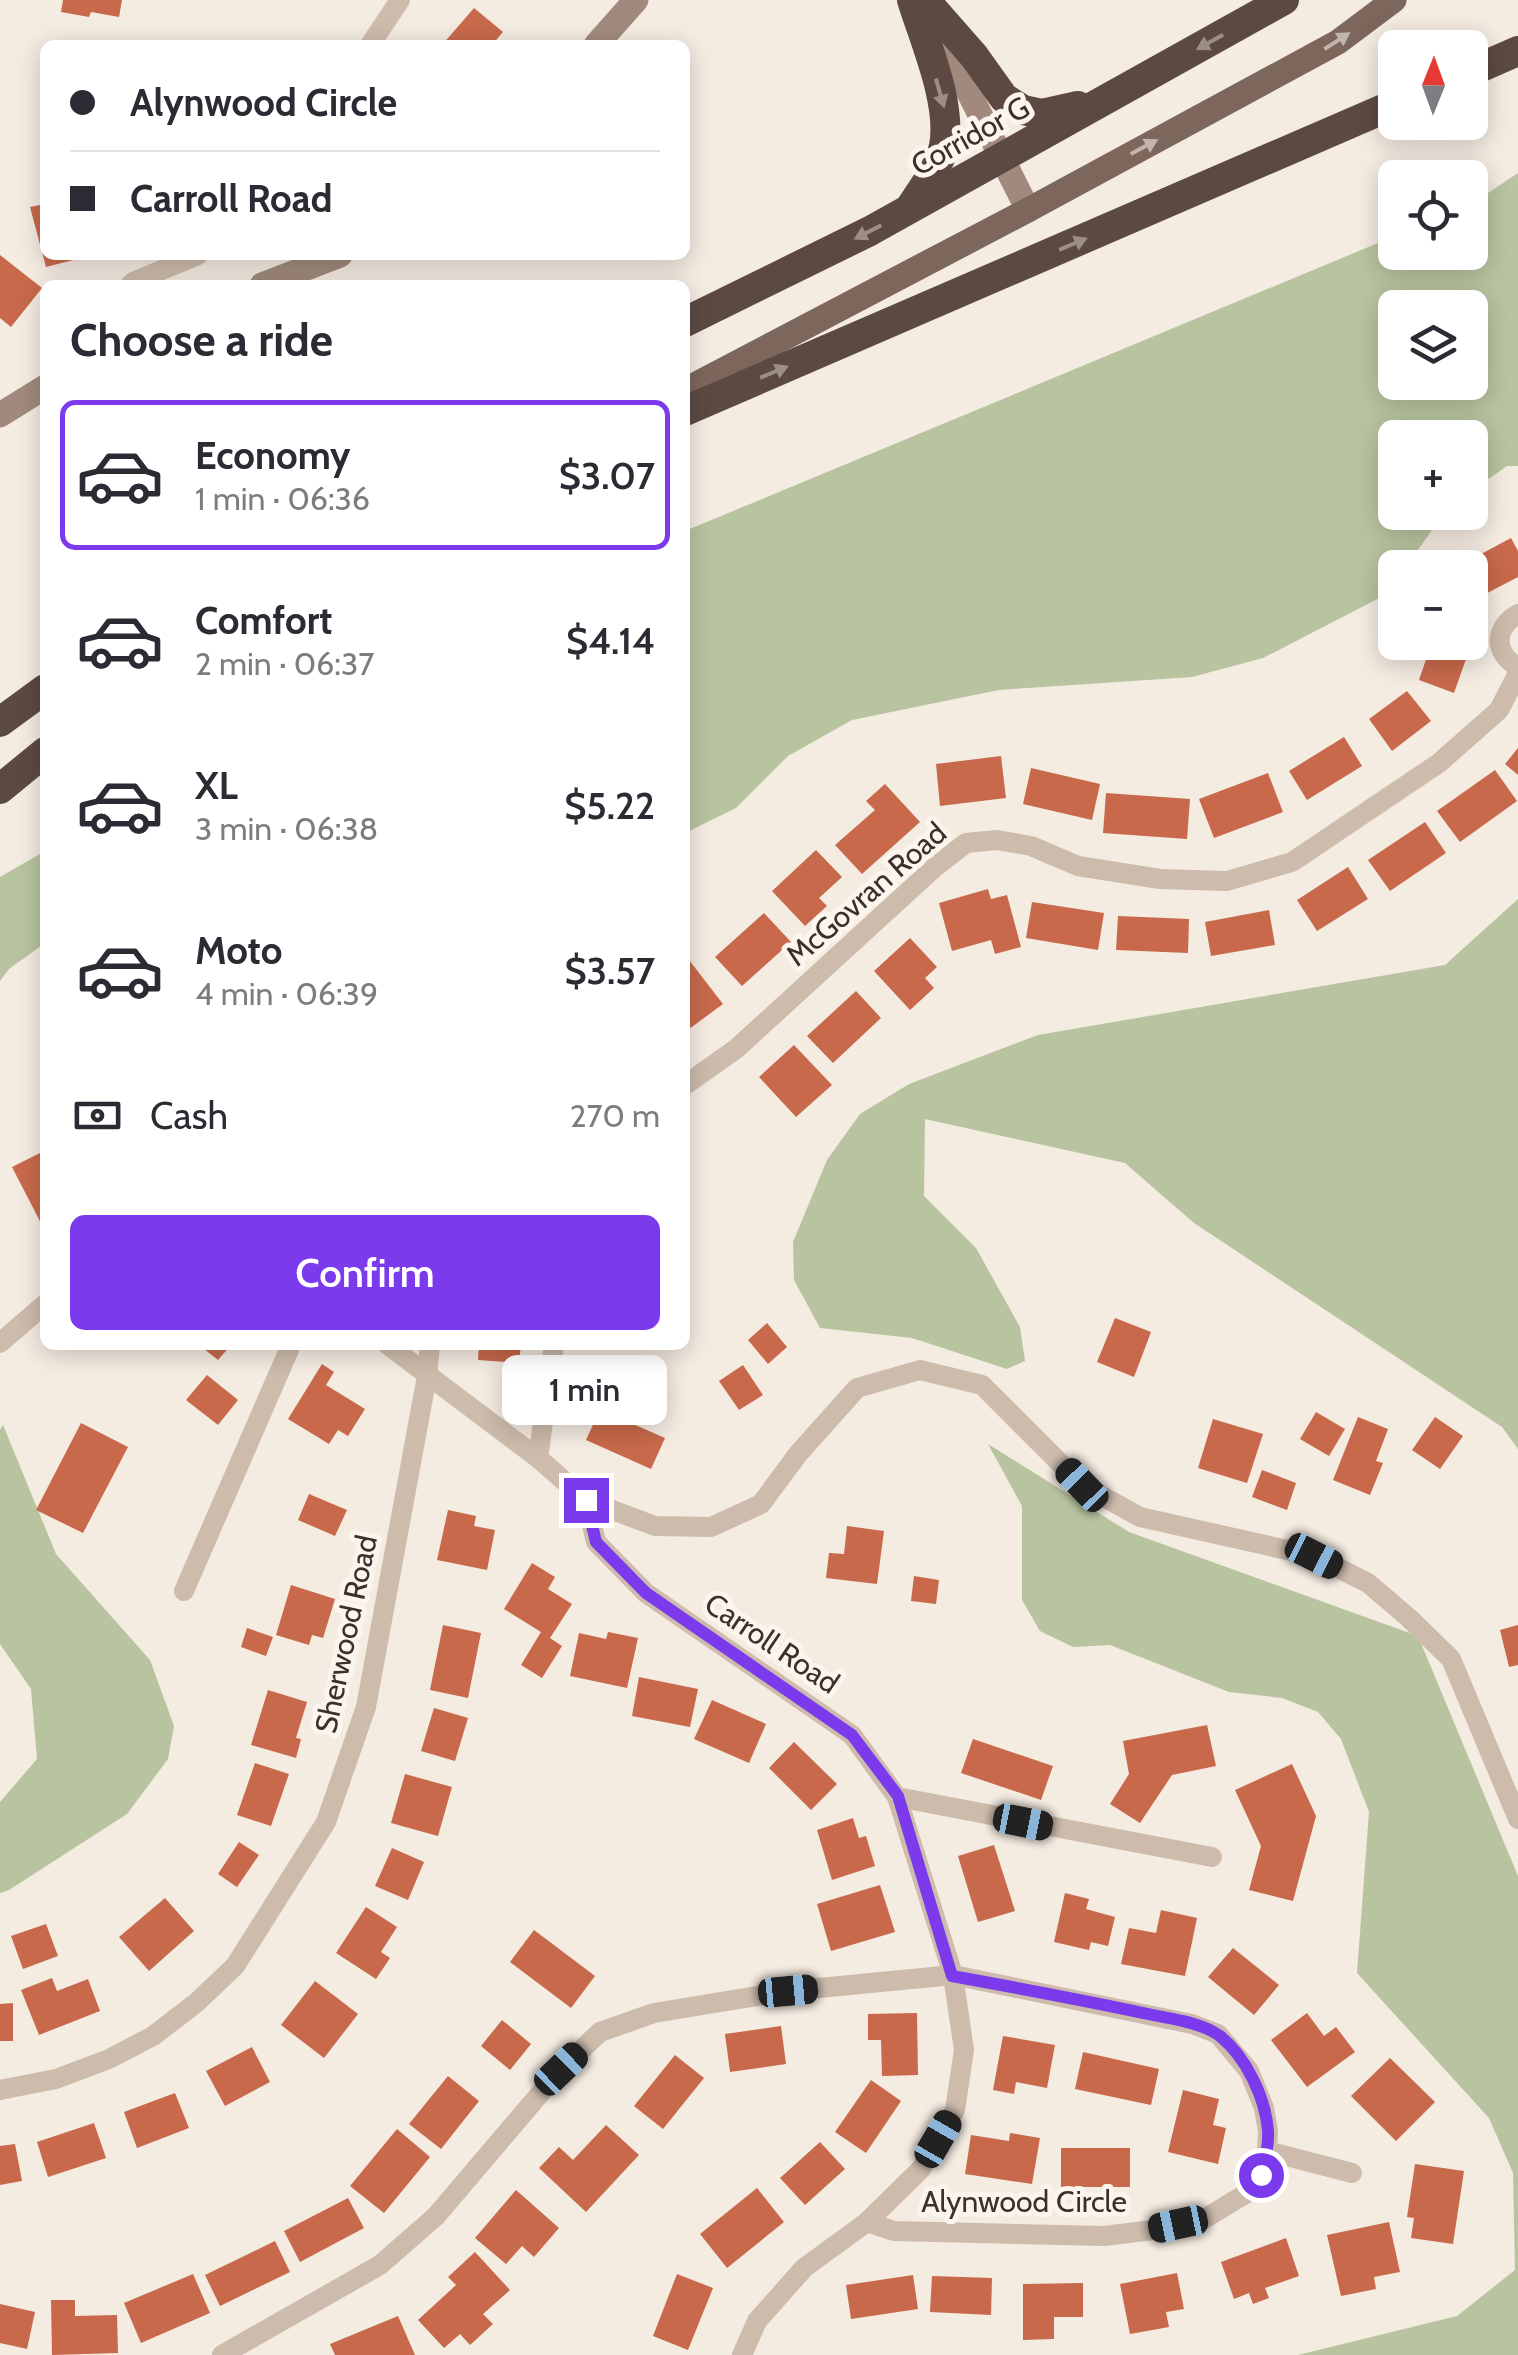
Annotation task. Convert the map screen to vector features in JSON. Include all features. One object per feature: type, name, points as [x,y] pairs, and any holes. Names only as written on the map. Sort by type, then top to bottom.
[{"type":"highway","points":[[919,0],[974,56],[1004,98],[1023,110],[1042,114],[1069,109],[1137,83]]},
{"type":"highway","points":[[908,210],[944,147],[945,107],[919,0]]},
{"type":"highway","name":"Corridor G","points":[[690,320],[870,231],[1284,0]]},
{"type":"highway","points":[[1488,64],[1518,51]]},
{"type":"highway","points":[[690,409],[1378,111]]},
{"type":"highway","points":[[0,722],[40,693]]},
{"type":"highway","points":[[0,789],[40,756]]},
{"type":"main road","points":[[690,387],[1338,42],[1394,0]]},
{"type":"street","points":[[373,40],[400,0]]},
{"type":"street","points":[[600,40],[636,0]]},
{"type":"street","points":[[919,0],[1028,210]]},
{"type":"street","points":[[138,280],[186,260]]},
{"type":"street","points":[[275,280],[327,260]]},
{"type":"street","points":[[0,415],[40,390]]},
{"type":"street","name":"McGovran Road","points":[[690,1081],[736,1049],[966,843],[997,840],[1031,846],[1078,866],[1160,879],[1227,880],[1292,862],[1440,763],[1499,710],[1518,670],[1505,658],[1500,639],[1507,621],[1518,614]]},
{"type":"street","points":[[0,1343],[40,1308]]},
{"type":"street","points":[[184,1591],[289,1350]]},
{"type":"street","points":[[394,1350],[538,1458],[586,1500],[655,1526],[711,1526],[761,1504],[798,1454],[857,1388],[920,1370],[982,1384],[1082,1485],[1140,1518],[1314,1556],[1368,1583],[1451,1659],[1518,1819]]},
{"type":"street","name":"Sherwood Road","points":[[0,2090],[56,2079],[109,2059],[153,2036],[196,2003],[235,1966],[326,1822],[366,1707],[430,1350]]},
{"type":"street","points":[[538,1458],[553,1350]]},
{"type":"street","name":"Carroll Road","points":[[586,1500],[596,1542],[646,1593],[852,1735],[898,1796],[952,1976],[964,2050],[955,2110],[921,2169],[867,2222],[804,2268],[757,2321],[742,2355]]},
{"type":"street","points":[[898,1796],[1212,1857]]},
{"type":"street","points":[[222,2355],[380,2265],[436,2216],[561,2069],[600,2032],[654,2013],[788,1991],[952,1976],[1192,2024],[1218,2034],[1249,2071],[1264,2108],[1267,2151],[1352,2173]]},
{"type":"street","name":"Alynwood Circle","points":[[867,2222],[894,2231],[913,2232],[1104,2236],[1153,2230],[1204,2219],[1247,2194],[1261,2175],[1267,2151]]},
{"type":"green space","points":[[1518,173],[1518,466],[1507,466],[1488,479],[1488,420],[1378,420],[1378,530],[1432,530],[1418,550],[1378,550],[1378,599],[1263,658],[1192,677],[999,690],[852,720],[788,756],[736,808],[690,831],[690,529],[1378,243],[1378,270],[1488,270],[1488,193]]},
{"type":"green space","points":[[40,854],[40,947],[9,969],[0,981],[0,877]]},
{"type":"green space","points":[[1518,899],[1518,1449],[1502,1427],[1194,1223],[1125,1163],[925,1119],[924,1196],[976,1248],[1020,1327],[1025,1361],[1007,1369],[912,1338],[820,1328],[794,1280],[793,1242],[827,1160],[860,1114],[909,1084],[1038,1035],[1445,965]]},
{"type":"green space","points":[[3,1425],[56,1554],[150,1660],[174,1726],[168,1759],[127,1814],[0,1893],[0,1802],[37,1759],[31,1689],[0,1644]]},
{"type":"green space","points":[[988,1444],[1129,1532],[1418,1636],[1518,1876],[1518,2355],[1298,2355],[1457,2316],[1515,2270],[1513,2173],[1489,2118],[1357,1973],[1369,1812],[1341,1739],[1318,1712],[1282,1698],[1229,1692],[1110,1645],[1073,1647],[1040,1631],[1022,1600],[1022,1506]]},
{"type":"building","points":[[63,0],[122,0],[119,17],[91,12],[89,17],[61,12]]},
{"type":"building","points":[[474,8],[503,32],[496,40],[446,40]]},
{"type":"building","points":[[40,205],[40,244],[30,207]]},
{"type":"building","points":[[0,255],[40,286],[40,291],[11,327],[0,318]]},
{"type":"building","points":[[44,260],[73,260],[46,267]]},
{"type":"building","points":[[1511,538],[1518,551],[1518,577],[1488,593],[1488,550]]},
{"type":"building","points":[[1426,660],[1466,660],[1454,693],[1419,680]]},
{"type":"building","points":[[1407,691],[1431,721],[1392,751],[1369,719]]},
{"type":"building","points":[[1344,737],[1362,766],[1307,800],[1289,771]]},
{"type":"building","points":[[1518,748],[1518,775],[1505,764]]},
{"type":"building","points":[[1001,756],[1006,798],[940,806],[936,764]]},
{"type":"building","points":[[1031,768],[1100,784],[1092,820],[1023,804]]},
{"type":"building","points":[[1495,770],[1517,801],[1460,842],[1437,811]]},
{"type":"building","points":[[1268,773],[1283,812],[1214,838],[1199,799]]},
{"type":"building","points":[[885,784],[920,822],[862,874],[835,845],[875,810],[866,801]]},
{"type":"building","points":[[1106,793],[1190,799],[1187,839],[1103,833]]},
{"type":"building","points":[[1425,822],[1446,853],[1390,891],[1368,860]]},
{"type":"building","points":[[816,850],[842,877],[819,898],[827,906],[805,926],[772,891]]},
{"type":"building","points":[[1348,867],[1368,899],[1317,931],[1297,900]]},
{"type":"building","points":[[988,889],[991,899],[1007,895],[1021,947],[995,954],[991,940],[952,951],[939,903]]},
{"type":"building","points":[[1032,902],[1104,913],[1098,950],[1026,938]]},
{"type":"building","points":[[1269,910],[1275,945],[1211,956],[1205,922]]},
{"type":"building","points":[[764,913],[791,942],[742,986],[715,957]]},
{"type":"building","points":[[1118,916],[1189,919],[1188,953],[1116,950]]},
{"type":"building","points":[[910,938],[937,967],[925,978],[934,988],[910,1010],[874,971]]},
{"type":"building","points":[[690,961],[723,1004],[690,1028]]},
{"type":"building","points":[[856,991],[881,1018],[833,1063],[807,1036]]},
{"type":"building","points":[[794,1045],[832,1085],[796,1117],[759,1077]]},
{"type":"building","points":[[40,1153],[40,1221],[12,1167]]},
{"type":"building","points":[[1115,1318],[1151,1332],[1134,1377],[1097,1362]]},
{"type":"building","points":[[767,1323],[787,1347],[768,1364],[748,1340]]},
{"type":"building","points":[[205,1350],[227,1350],[218,1360]]},
{"type":"building","points":[[479,1350],[520,1350],[519,1363],[478,1360]]},
{"type":"building","points":[[322,1364],[334,1372],[326,1385],[365,1409],[348,1436],[338,1430],[329,1444],[288,1419]]},
{"type":"building","points":[[743,1365],[763,1395],[739,1410],[719,1381]]},
{"type":"building","points":[[207,1375],[238,1400],[218,1425],[186,1400]]},
{"type":"building","points":[[607,1394],[640,1409],[633,1424],[665,1438],[651,1469],[586,1440]]},
{"type":"building","points":[[1316,1412],[1345,1429],[1329,1456],[1300,1439]]},
{"type":"building","points":[[1358,1417],[1388,1429],[1376,1461],[1383,1463],[1370,1495],[1333,1480]]},
{"type":"building","points":[[1435,1417],[1463,1436],[1440,1469],[1412,1450]]},
{"type":"building","points":[[1213,1419],[1263,1434],[1247,1483],[1198,1468]]},
{"type":"building","points":[[81,1423],[128,1447],[83,1533],[36,1510]]},
{"type":"building","points":[[1262,1470],[1296,1483],[1287,1510],[1252,1497]]},
{"type":"building","points":[[309,1494],[347,1510],[335,1536],[298,1520]]},
{"type":"building","points":[[448,1510],[476,1516],[474,1526],[495,1530],[487,1570],[437,1560]]},
{"type":"building","points":[[847,1526],[884,1531],[877,1584],[826,1578],[829,1553],[844,1554]]},
{"type":"building","points":[[532,1563],[555,1577],[548,1589],[572,1604],[550,1638],[562,1646],[542,1678],[521,1665],[541,1632],[504,1609]]},
{"type":"building","points":[[914,1576],[939,1580],[936,1604],[911,1601]]},
{"type":"building","points":[[291,1585],[335,1599],[323,1638],[312,1635],[309,1645],[276,1635]]},
{"type":"building","points":[[443,1625],[481,1633],[468,1698],[430,1690]]},
{"type":"building","points":[[1518,1625],[1518,1665],[1509,1667],[1500,1630]]},
{"type":"building","points":[[247,1628],[273,1637],[266,1656],[241,1647]]},
{"type":"building","points":[[608,1632],[638,1638],[627,1688],[570,1676],[579,1633],[606,1639]]},
{"type":"building","points":[[639,1677],[698,1689],[690,1727],[632,1716]]},
{"type":"building","points":[[268,1690],[307,1702],[296,1738],[301,1739],[296,1758],[251,1745]]},
{"type":"building","points":[[712,1700],[766,1724],[749,1763],[694,1739]]},
{"type":"building","points":[[434,1708],[468,1718],[455,1761],[421,1751]]},
{"type":"building","points":[[1207,1725],[1216,1766],[1172,1775],[1140,1823],[1110,1804],[1129,1774],[1123,1741]]},
{"type":"building","points":[[973,1739],[1053,1766],[1041,1800],[961,1773]]},
{"type":"building","points":[[794,1742],[837,1784],[811,1810],[769,1768]]},
{"type":"building","points":[[255,1763],[289,1774],[271,1826],[237,1815]]},
{"type":"building","points":[[1292,1764],[1316,1816],[1293,1901],[1249,1890],[1261,1846],[1235,1790]]},
{"type":"building","points":[[405,1774],[452,1787],[438,1836],[391,1823]]},
{"type":"building","points":[[853,1818],[859,1838],[866,1836],[875,1866],[832,1880],[817,1830]]},
{"type":"building","points":[[239,1842],[259,1855],[237,1887],[218,1874]]},
{"type":"building","points":[[994,1845],[1015,1911],[978,1922],[958,1856]]},
{"type":"building","points":[[392,1848],[424,1862],[408,1900],[375,1886]]},
{"type":"building","points":[[880,1885],[895,1932],[831,1951],[817,1904]]},
{"type":"building","points":[[1065,1893],[1089,1899],[1086,1909],[1115,1917],[1108,1946],[1091,1942],[1089,1950],[1054,1942]]},
{"type":"building","points":[[165,1898],[194,1931],[149,1971],[119,1937]]},
{"type":"building","points":[[366,1907],[397,1927],[381,1952],[390,1958],[376,1979],[336,1953]]},
{"type":"building","points":[[1161,1910],[1197,1918],[1185,1976],[1121,1964],[1129,1928],[1156,1933]]},
{"type":"building","points":[[46,1924],[58,1956],[23,1969],[11,1936]]},
{"type":"building","points":[[534,1930],[595,1976],[571,2008],[510,1962]]},
{"type":"building","points":[[1233,1948],[1279,1985],[1254,2015],[1208,1977]]},
{"type":"building","points":[[52,1978],[57,1991],[88,1979],[100,2011],[39,2035],[21,1990]]},
{"type":"building","points":[[315,1981],[358,2014],[324,2058],[281,2025]]},
{"type":"building","points":[[13,2003],[13,2041],[0,2041],[0,2004]]},
{"type":"building","points":[[917,2013],[918,2075],[882,2076],[881,2040],[868,2040],[868,2014]]},
{"type":"building","points":[[1307,2013],[1324,2036],[1336,2027],[1355,2052],[1307,2087],[1271,2040]]},
{"type":"building","points":[[502,2020],[531,2044],[510,2070],[481,2046]]},
{"type":"building","points":[[781,2026],[786,2064],[730,2072],[725,2034]]},
{"type":"building","points":[[1003,2036],[1055,2045],[1047,2088],[1016,2082],[1014,2094],[993,2090]]},
{"type":"building","points":[[252,2047],[270,2082],[225,2106],[206,2071]]},
{"type":"building","points":[[1083,2052],[1159,2069],[1151,2105],[1075,2089]]},
{"type":"building","points":[[675,2055],[704,2078],[663,2129],[634,2106]]},
{"type":"building","points":[[1390,2058],[1435,2102],[1396,2141],[1351,2096]]},
{"type":"building","points":[[448,2076],[479,2101],[441,2149],[409,2124]]},
{"type":"building","points":[[871,2080],[901,2101],[866,2153],[835,2132]]},
{"type":"building","points":[[1183,2090],[1219,2099],[1213,2125],[1226,2128],[1218,2164],[1168,2152]]},
{"type":"building","points":[[175,2093],[189,2128],[137,2148],[124,2112]]},
{"type":"building","points":[[94,2123],[106,2158],[48,2177],[37,2142]]},
{"type":"building","points":[[606,2125],[639,2155],[586,2212],[539,2168],[559,2147],[573,2160]]},
{"type":"building","points":[[397,2129],[430,2157],[384,2213],[350,2186]]},
{"type":"building","points":[[1010,2133],[1040,2138],[1032,2184],[965,2174],[971,2135],[1009,2141]]},
{"type":"building","points":[[820,2142],[845,2169],[805,2205],[780,2178]]},
{"type":"building","points":[[15,2144],[22,2181],[0,2185],[0,2146]]},
{"type":"building","points":[[1061,2148],[1130,2148],[1130,2187],[1061,2187]]},
{"type":"building","points":[[1415,2164],[1464,2171],[1453,2244],[1411,2238],[1414,2218],[1407,2217]]},
{"type":"building","points":[[757,2188],[784,2222],[727,2268],[700,2234]]},
{"type":"building","points":[[516,2190],[559,2228],[534,2257],[522,2246],[506,2264],[475,2238]]},
{"type":"building","points":[[348,2198],[364,2228],[300,2262],[284,2231]]},
{"type":"building","points":[[1389,2222],[1400,2272],[1374,2277],[1376,2289],[1341,2296],[1327,2235]]},
{"type":"building","points":[[1286,2238],[1299,2276],[1265,2288],[1269,2298],[1253,2304],[1249,2293],[1234,2299],[1221,2262]]},
{"type":"building","points":[[275,2241],[290,2272],[220,2306],[205,2275]]},
{"type":"building","points":[[475,2252],[510,2290],[483,2314],[493,2324],[470,2345],[460,2334],[444,2348],[418,2320],[456,2285],[448,2277]]},
{"type":"building","points":[[1177,2273],[1184,2309],[1166,2312],[1169,2327],[1130,2334],[1120,2284]]},
{"type":"building","points":[[193,2274],[210,2313],[141,2343],[124,2303]]},
{"type":"building","points":[[677,2274],[713,2288],[688,2350],[653,2336]]},
{"type":"building","points":[[913,2275],[918,2309],[851,2319],[846,2285]]},
{"type":"building","points":[[932,2276],[992,2278],[991,2315],[930,2312]]},
{"type":"building","points":[[1083,2283],[1083,2317],[1054,2317],[1054,2339],[1023,2340],[1023,2284]]},
{"type":"building","points":[[51,2300],[75,2300],[75,2316],[117,2315],[118,2353],[52,2355]]},
{"type":"building","points":[[0,2304],[35,2312],[27,2349],[0,2343]]},
{"type":"building","points":[[398,2316],[415,2355],[335,2355],[330,2344]]},
{"type":"route","points":[[586,1500],[596,1542],[646,1593],[852,1735],[898,1796],[952,1976],[1107,2005],[1192,2024],[1218,2034],[1249,2071],[1264,2108],[1268,2131],[1261,2175]]}]
